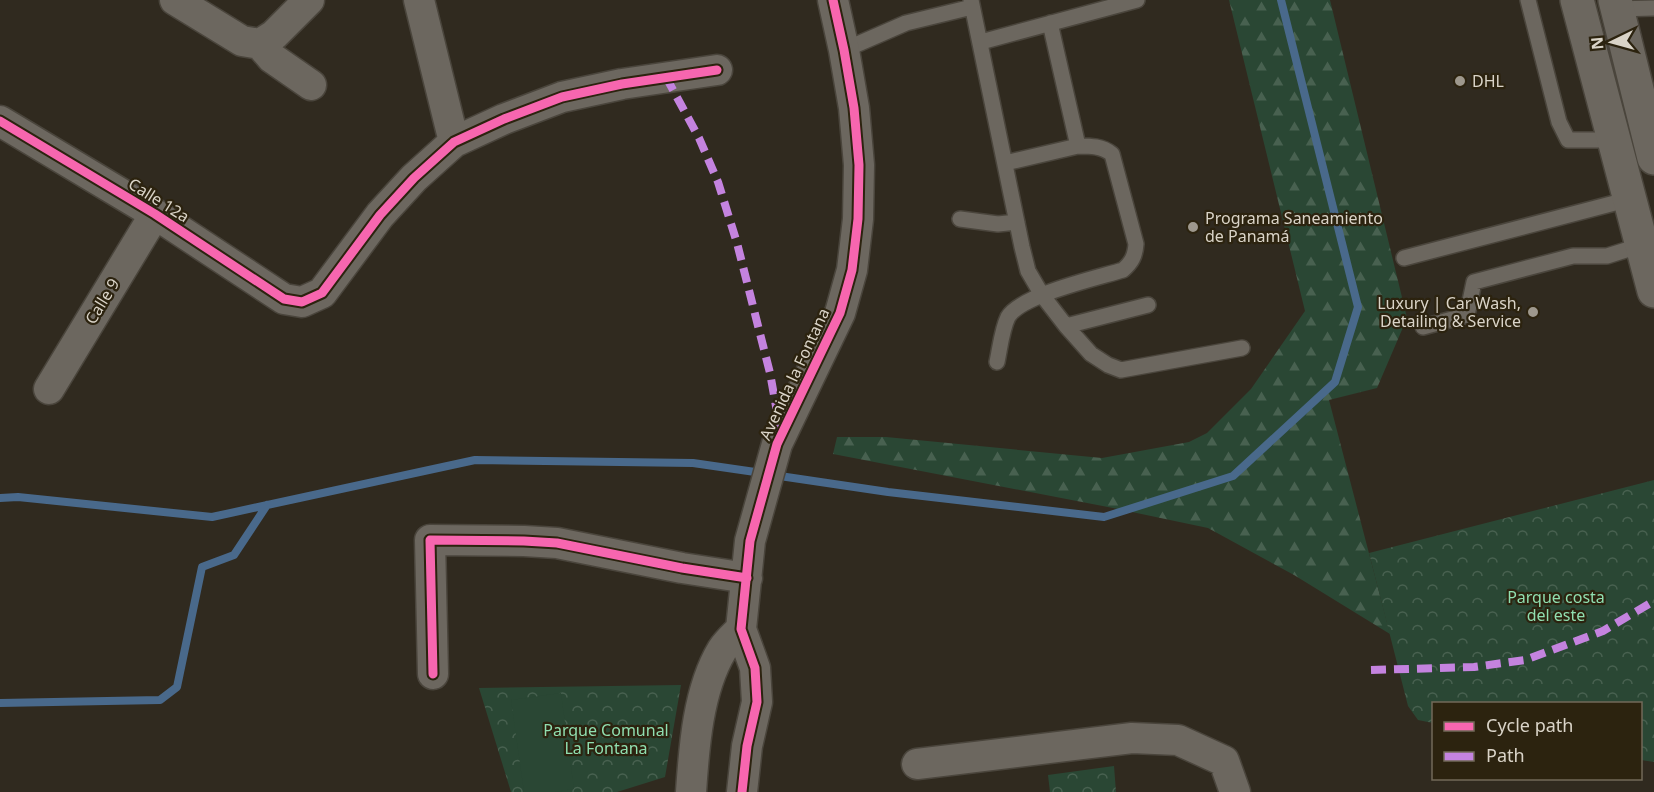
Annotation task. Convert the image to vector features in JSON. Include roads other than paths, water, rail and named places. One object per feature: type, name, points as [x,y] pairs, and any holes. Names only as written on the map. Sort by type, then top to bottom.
[{"type":"main road","points":[[1616,4],[1652,138]]},
{"type":"main road","points":[[1580,5],[1654,291]]},
{"type":"street","points":[[175,0],[242,41],[260,44],[272,58],[311,85]]},
{"type":"street","points":[[260,44],[274,35],[309,0]]},
{"type":"street","points":[[420,0],[454,142],[504,119],[562,98],[622,84],[717,70]]},
{"type":"street","name":"Avenida la Fontana","points":[[741,792],[747,746],[757,702],[755,668],[741,629],[750,541],[777,444],[840,313],[852,270],[858,219],[859,165],[854,108],[833,0]]},
{"type":"street","name":"Calle 12a","points":[[0,121],[155,214],[284,299],[302,302],[322,293],[380,215],[414,178],[454,142]]},
{"type":"street","name":"Calle 9","points":[[49,388],[155,214]]},
{"type":"street","points":[[433,674],[430,540],[557,543],[681,568],[747,578]]},
{"type":"street","points":[[691,792],[694,744],[707,683],[722,649],[741,629]]},
{"type":"street","points":[[917,764],[1131,738],[1178,740],[1224,761],[1235,792]]},
{"type":"lane","points":[[981,42],[1137,0]]},
{"type":"lane","points":[[1528,0],[1558,122],[1568,140],[1614,140]]},
{"type":"lane","points":[[844,50],[906,22],[972,4],[1028,271],[1042,295],[1066,326],[1091,354],[1121,370],[1242,348]]},
{"type":"lane","points":[[1616,4],[1654,8]]},
{"type":"lane","points":[[1050,23],[1078,146]]},
{"type":"lane","points":[[997,362],[1008,318],[1015,309],[1026,301],[1042,295],[1123,270],[1135,255],[1136,244],[1112,154],[1106,149],[1078,146],[1005,163]]},
{"type":"lane","points":[[1404,258],[1629,199]]},
{"type":"lane","points":[[960,219],[998,224],[1017,222]]},
{"type":"lane","points":[[1423,327],[1467,315],[1474,282],[1573,256],[1607,256],[1642,245]]},
{"type":"lane","points":[[1066,326],[1148,305]]},
{"type":"waterway","points":[[773,475],[888,492],[1104,517],[1233,476],[1335,382],[1358,307],[1281,0]]},
{"type":"waterway","points":[[0,498],[18,497],[212,517],[475,460],[693,463],[762,473]]},
{"type":"waterway","points":[[0,703],[160,700],[177,687],[202,567],[234,555],[267,505]]},
{"type":"place","name":"DHL","points":[[1460,81]]},
{"type":"place","name":"Programa Saneamiento de Panamá","points":[[1193,227]]},
{"type":"place","name":"Luxury | Car Wash, Detailing & Service","points":[[1533,312]]},
{"type":"park label","name":"Parque costa del este","points":[[1556,606]]},
{"type":"park label","name":"Parque Comunal La Fontana","points":[[606,739]]}]
